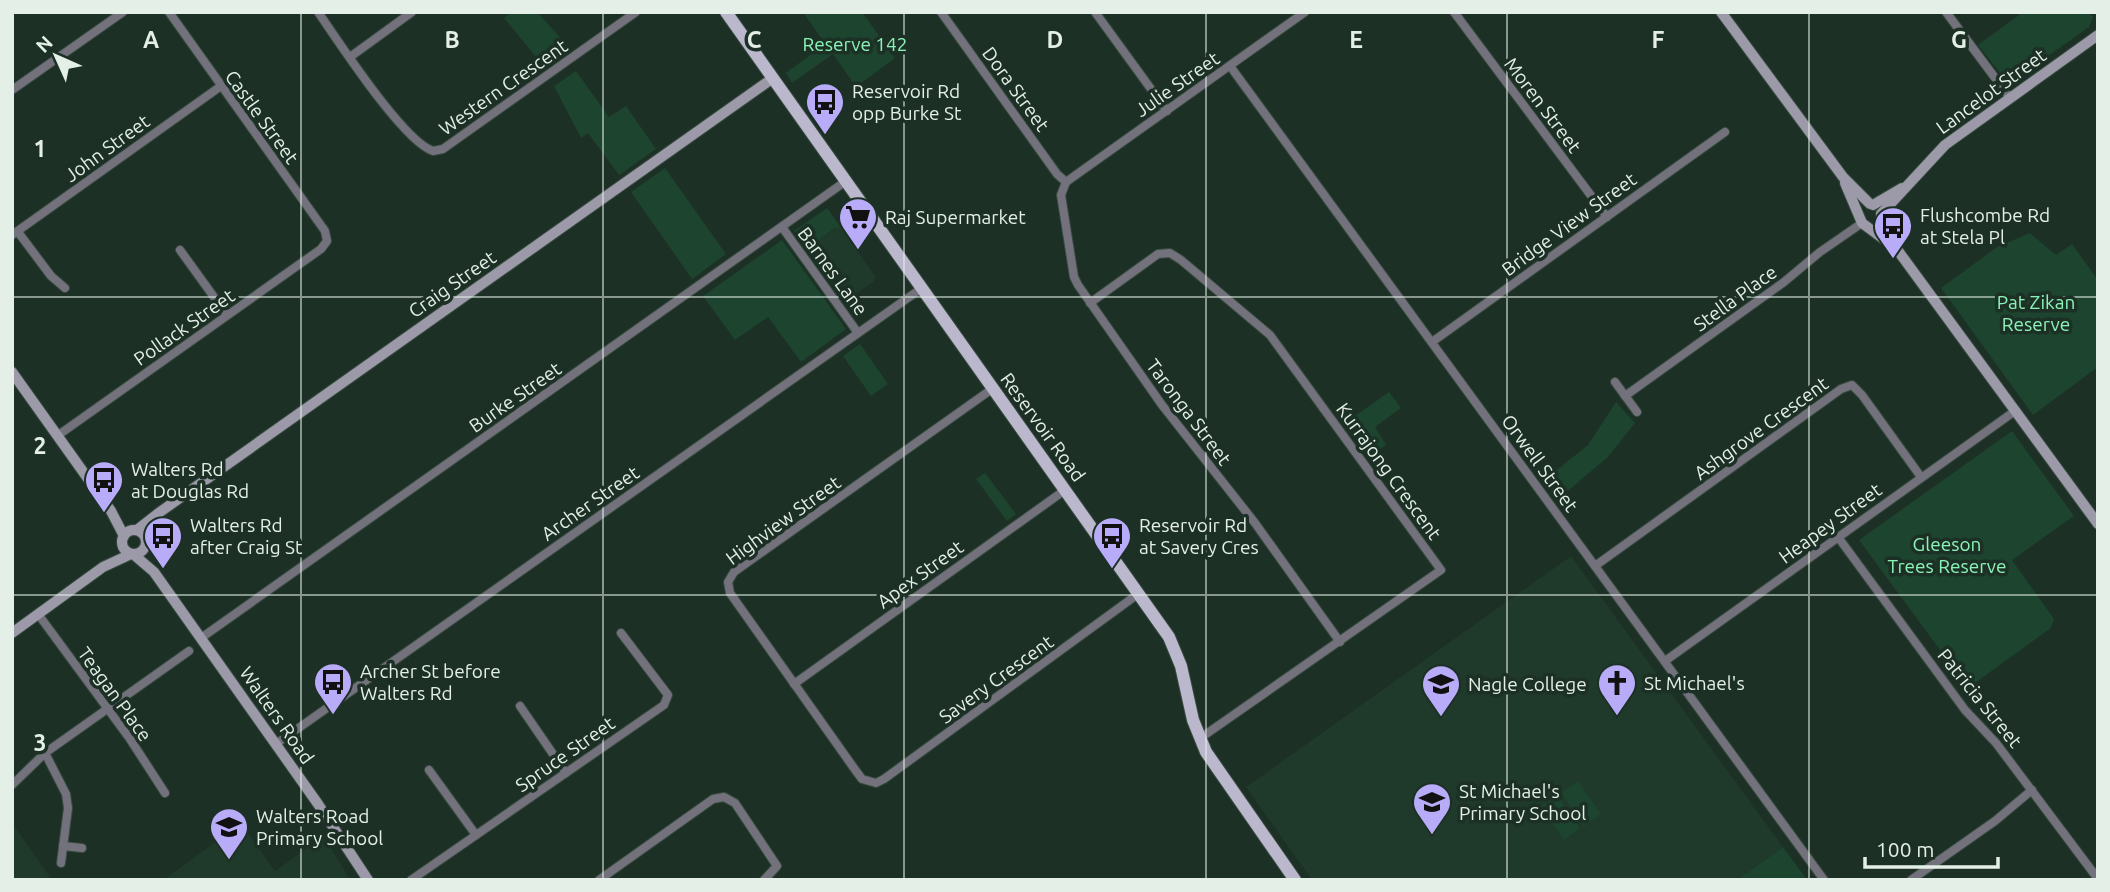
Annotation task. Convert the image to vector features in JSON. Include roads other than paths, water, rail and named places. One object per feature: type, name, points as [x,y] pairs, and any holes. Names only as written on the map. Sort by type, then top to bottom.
[{"type":"main road","name":"Reservoir Road","points":[[726,12],[1174,648],[1199,740],[1295,880]]},
{"type":"street","points":[[12,90],[123,12]]},
{"type":"street","name":"Castle Street","points":[[169,12],[325,231],[327,241]]},
{"type":"street","name":"Western Crescent","points":[[318,12],[384,105],[423,146],[437,151],[636,12]]},
{"type":"street","points":[[350,57],[412,12]]},
{"type":"street","name":"Dora Street","points":[[942,12],[1056,172],[1066,181]]},
{"type":"street","points":[[1096,12],[1167,111]]},
{"type":"street","name":"Julie Street","points":[[1066,181],[1305,12]]},
{"type":"street","name":"Moren Street","points":[[1454,12],[1607,217]]},
{"type":"street","points":[[1721,12],[1843,177],[1876,210],[1896,248],[2098,524]]},
{"type":"street","points":[[1946,12],[2010,98]]},
{"type":"street","name":"Lancelot Street","points":[[1862,221],[1864,206],[1876,210],[1910,183],[1945,145],[2098,35]]},
{"type":"street","name":"Orwell Street","points":[[1230,66],[1824,880]]},
{"type":"street","name":"Craig Street","points":[[103,567],[129,535],[773,78]]},
{"type":"street","name":"John Street","points":[[15,234],[221,86]]},
{"type":"street","name":"Bridge View Street","points":[[1432,342],[1725,132]]},
{"type":"street","points":[[1843,177],[1862,221],[1896,248]]},
{"type":"street","name":"Burke Street","points":[[201,638],[846,181]]},
{"type":"street","name":"Taronga Street","points":[[1066,181],[1061,195],[1074,277],[1162,405],[1255,523],[1340,642]]},
{"type":"street","points":[[1862,221],[1875,225],[1876,210]]},
{"type":"street","name":"Stella Place","points":[[1625,396],[1784,282],[1862,221]]},
{"type":"street","name":"Barnes Lane","points":[[782,227],[859,333]]},
{"type":"street","points":[[15,234],[51,276],[65,288]]},
{"type":"street","name":"Pollack Street","points":[[57,436],[321,249],[327,241]]},
{"type":"street","points":[[180,250],[227,315]]},
{"type":"street","name":"Kurrajong Crescent","points":[[1090,303],[1155,256],[1167,253],[1181,260],[1270,335],[1441,570],[1199,740]]},
{"type":"street","name":"Archer Street","points":[[276,744],[922,288]]},
{"type":"street","points":[[12,372],[129,535],[146,542]]},
{"type":"street","points":[[1615,382],[1637,412]]},
{"type":"street","name":"Ashgrove Crescent","points":[[1595,566],[1841,389],[1852,385],[1921,477]]},
{"type":"street","name":"Highview Street","points":[[870,783],[856,771],[794,684],[730,593],[728,582],[734,572],[992,389]]},
{"type":"street","name":"Heapey Street","points":[[1665,661],[2015,411]]},
{"type":"street","name":"Apex Street","points":[[794,684],[1065,490]]},
{"type":"street","points":[[12,633],[103,567],[141,552],[153,519]]},
{"type":"street","name":"Walters Road","points":[[129,535],[132,554],[154,572],[368,880]]},
{"type":"street","name":"Patricia Street","points":[[1838,537],[1965,710],[1996,743],[2098,879]]},
{"type":"street","name":"Walters Road","points":[[146,542],[154,572]]},
{"type":"street","name":"Savery Crescent","points":[[870,783],[884,779],[1138,594]]},
{"type":"street","name":"Teagan Place","points":[[38,614],[165,793]]},
{"type":"street","name":"Spruce Street","points":[[411,880],[664,705],[668,695],[621,633]]},
{"type":"street","points":[[12,785],[45,753],[190,651]]},
{"type":"street","points":[[520,706],[566,773]]},
{"type":"street","points":[[45,753],[66,794],[68,808],[61,863]]},
{"type":"street","points":[[429,770],[476,835]]},
{"type":"street","points":[[1911,880],[1995,821],[2032,790]]},
{"type":"street","points":[[599,880],[713,799],[724,797],[735,803],[777,866],[764,880]]},
{"type":"street","points":[[63,846],[82,848]]},
{"type":"place","name":"Reservoir Rd opp Burke St","points":[[825,136]]},
{"type":"place","name":"Raj Supermarket","points":[[858,251]]},
{"type":"place","name":"Flushcombe Rd at Stela Pl","points":[[1893,260]]},
{"type":"place","name":"Walters Rd at Douglas Rd","points":[[104,514]]},
{"type":"place","name":"Walters Rd after Craig St","points":[[163,570]]},
{"type":"place","name":"Reservoir Rd at Savery Cres","points":[[1112,570]]},
{"type":"place","name":"Archer St before Walters Rd","points":[[333,716]]},
{"type":"place","name":"St Michael's","points":[[1617,717]]},
{"type":"place","name":"Nagle College","points":[[1441,718]]},
{"type":"place","name":"St Michael's Primary School","points":[[1432,836]]},
{"type":"place","name":"Walters Road Primary School","points":[[229,861]]},
{"type":"park label","name":"Reserve 142","points":[[855,44]]},
{"type":"park label","name":"Pat Zikan Reserve","points":[[2036,313]]},
{"type":"park label","name":"Gleeson Trees Reserve","points":[[1947,555]]}]
